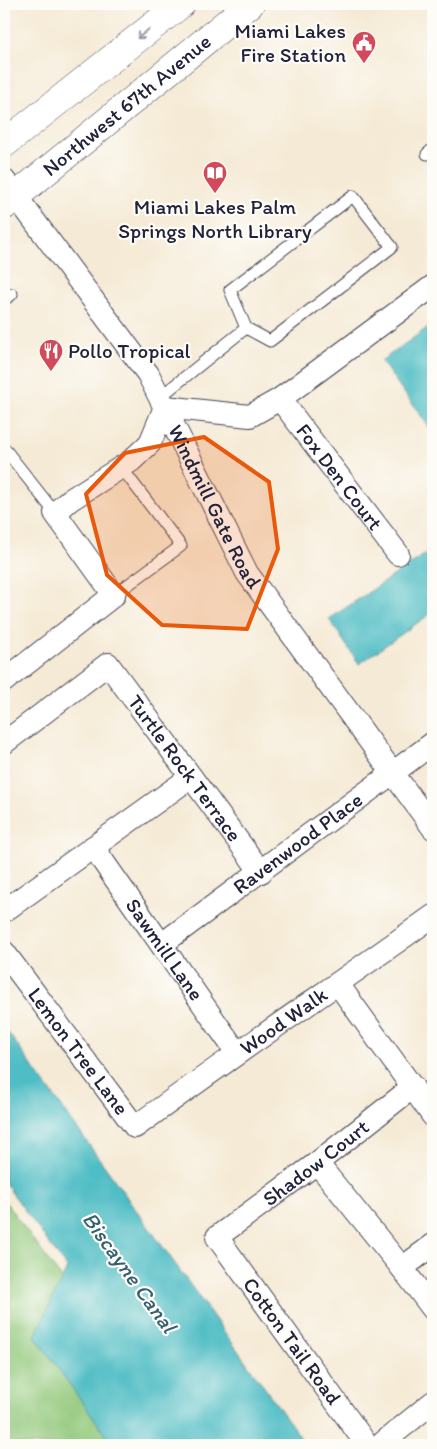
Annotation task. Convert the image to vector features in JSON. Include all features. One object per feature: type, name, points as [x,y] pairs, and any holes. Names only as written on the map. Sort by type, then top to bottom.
[{"type":"main road","name":"Northwest 67th Avenue","points":[[4,144],[181,4]]},
{"type":"main road","name":"Northwest 67th Avenue","points":[[8,194],[250,4]]},
{"type":"street","name":"Windmill Gate Road","points":[[8,194],[148,374],[247,573],[433,828]]},
{"type":"street","points":[[4,681],[114,595],[55,513],[70,500],[131,461],[150,443],[162,402],[250,416],[280,399],[433,286]]},
{"type":"street","name":"Fox Den Court","points":[[280,399],[398,554]]},
{"type":"street","name":"Turtle Rock Terrace","points":[[4,743],[108,664],[261,872]]},
{"type":"street","name":"Ravenwood Place","points":[[162,944],[433,743]]},
{"type":"street","points":[[4,911],[191,778]]},
{"type":"street","name":"Sawmill Lane","points":[[93,847],[237,1053]]},
{"type":"street","name":"Wood Walk","points":[[135,1127],[433,916]]},
{"type":"street","name":"Lemon Tree Lane","points":[[4,952],[135,1127]]},
{"type":"street","points":[[338,984],[433,1116]]},
{"type":"street","name":"Shadow Court","points":[[217,1237],[317,1163],[413,1087]]},
{"type":"street","points":[[317,1163],[433,1309]]},
{"type":"street","name":"Cotton Tail Road","points":[[217,1237],[367,1445]]},
{"type":"street","points":[[402,1268],[433,1245]]},
{"type":"street","points":[[380,1445],[433,1402]]},
{"type":"lane","points":[[430,4],[433,7]]},
{"type":"lane","points":[[353,196],[392,247],[270,341],[246,328],[230,290],[353,196]]},
{"type":"lane","points":[[162,402],[246,328]]},
{"type":"lane","points":[[4,448],[55,513]]},
{"type":"lane","points":[[114,595],[181,546],[121,467]]},
{"type":"highlighted area","points":[[204,437],[269,482],[278,549],[247,629],[162,625],[107,575],[86,494],[125,453]]},
{"type":"green space","points":[[4,1200],[184,1445],[4,1445]]},
{"type":"water","points":[[427,328],[433,336],[433,432],[381,361]]},
{"type":"water","points":[[433,539],[433,612],[359,664],[329,619],[430,551],[430,542]]},
{"type":"water","name":"Biscayne Canal","points":[[4,1027],[306,1445],[113,1445],[35,1336],[67,1268],[4,1182]]},
{"type":"place","name":"Miami Lakes Fire Station","points":[[364,64]]},
{"type":"place","name":"Miami Lakes Palm Springs North Library","points":[[215,194]]},
{"type":"place","name":"Pollo Tropical","points":[[51,372]]}]
